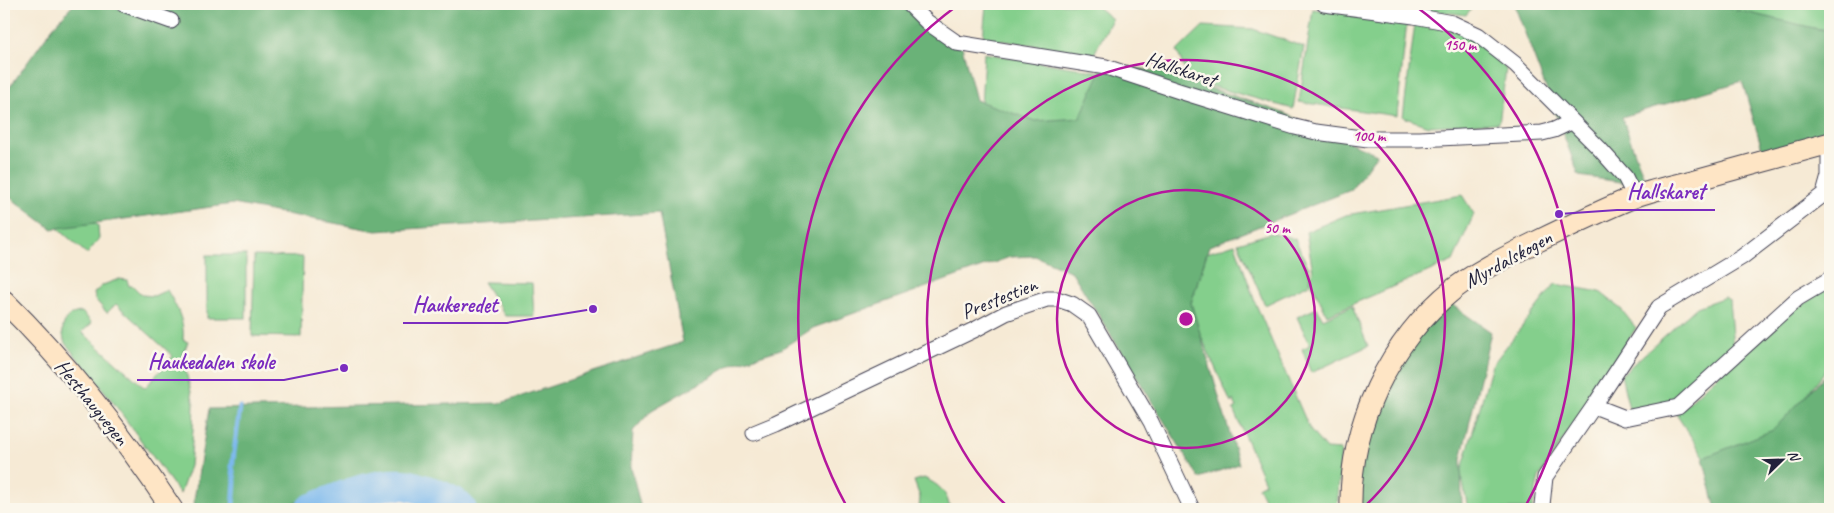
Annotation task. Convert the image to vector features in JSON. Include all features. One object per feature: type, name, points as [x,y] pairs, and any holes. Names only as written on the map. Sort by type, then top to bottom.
[{"type":"main road","name":"Myrdalskogen","points":[[1351,509],[1350,488],[1357,443],[1375,392],[1402,344],[1427,314],[1456,288],[1487,267],[1635,196],[1829,143]]},
{"type":"main road","name":"Hesthaugvegen","points":[[4,301],[68,371],[99,409],[172,509]]},
{"type":"street","points":[[123,4],[171,21]]},
{"type":"street","name":"Hallskaret","points":[[909,4],[927,22],[956,43],[1106,66],[1215,102],[1316,132],[1368,139],[1419,138],[1542,133],[1563,127],[1571,122]]},
{"type":"street","points":[[1324,4],[1452,23],[1495,47],[1515,64],[1599,148],[1625,177],[1635,196]]},
{"type":"street","name":"Myrdalskogen","points":[[1544,509],[1542,505],[1545,476],[1659,307],[1742,257],[1824,194],[1829,176],[1829,143]]},
{"type":"street","points":[[1594,406],[1625,418],[1678,406],[1798,298],[1830,279]]},
{"type":"street","name":"Prestestien","points":[[754,433],[976,329],[1006,313],[1047,299],[1057,299],[1072,304],[1089,316],[1151,422],[1192,509]]},
{"type":"green space","points":[[74,4],[910,4],[960,39],[976,100],[1035,121],[1080,118],[1104,63],[1163,72],[1281,112],[1377,154],[1351,190],[1209,246],[1191,303],[1239,464],[1199,478],[1072,272],[1035,256],[1010,257],[813,328],[781,349],[733,364],[652,410],[633,431],[631,467],[641,509],[470,509],[446,491],[426,483],[406,476],[378,475],[327,487],[283,509],[195,509],[194,500],[209,409],[501,403],[683,342],[659,213],[376,231],[233,204],[52,229],[4,193],[4,95],[53,27]]},
{"type":"green space","points":[[986,4],[1094,4],[1112,19],[1094,54],[983,38]]},
{"type":"green space","points":[[1379,4],[1475,4],[1466,15]]},
{"type":"green space","points":[[1514,4],[1711,4],[1818,29],[1830,30],[1830,132],[1763,152],[1742,81],[1622,117],[1647,186],[1579,176]]},
{"type":"green space","points":[[1688,4],[1830,4],[1830,30],[1818,29]]},
{"type":"green space","points":[[1313,9],[1407,21],[1397,116],[1299,102]]},
{"type":"green space","points":[[1415,23],[1458,31],[1484,44],[1506,69],[1499,123],[1428,126],[1403,117]]},
{"type":"green space","points":[[1203,26],[1253,29],[1304,47],[1293,109],[1189,80],[1177,51]]},
{"type":"green space","points":[[984,53],[1119,75],[1074,161],[981,108]]},
{"type":"green space","points":[[1462,195],[1474,214],[1453,261],[1327,315],[1310,280],[1313,271],[1306,232],[1346,215]]},
{"type":"green space","points":[[73,215],[98,225],[99,239],[87,254],[53,224]]},
{"type":"green space","points":[[1271,233],[1295,239],[1310,271],[1309,284],[1265,305],[1238,243]]},
{"type":"green space","points":[[1235,244],[1255,302],[1310,430],[1326,449],[1341,450],[1337,509],[1269,509],[1258,487],[1265,483],[1233,409],[1237,407],[1233,400],[1231,403],[1200,334],[1191,303],[1207,253]]},
{"type":"green space","points":[[207,255],[246,255],[246,318],[207,318]]},
{"type":"green space","points":[[254,256],[303,257],[301,337],[252,336]]},
{"type":"green space","points":[[119,279],[127,280],[129,286],[133,286],[142,295],[154,296],[167,290],[177,308],[183,326],[183,340],[188,342],[182,356],[194,404],[193,430],[190,466],[180,494],[110,398],[65,343],[64,322],[71,315],[82,312],[92,323],[82,332],[145,388],[173,356],[116,304],[107,313],[95,299],[94,293],[103,285]]},
{"type":"green space","points":[[483,282],[532,283],[534,316],[505,316]]},
{"type":"green space","points":[[1555,284],[1600,292],[1621,309],[1636,328],[1539,477],[1532,509],[1468,509],[1461,473],[1492,365]]},
{"type":"green space","points":[[1830,286],[1830,365],[1786,420],[1717,476],[1676,414],[1773,324]]},
{"type":"green space","points":[[1725,297],[1729,300],[1733,347],[1666,407],[1630,413],[1621,375],[1697,307]]},
{"type":"green space","points":[[1442,298],[1491,332],[1461,459],[1462,509],[1349,509],[1364,408]]},
{"type":"green space","points":[[1352,306],[1368,346],[1311,373],[1302,349],[1310,345],[1297,317],[1317,308],[1323,319]]},
{"type":"green space","points":[[1830,370],[1830,509],[1716,509],[1703,458],[1773,430]]},
{"type":"green space","points":[[924,478],[942,490],[947,498],[950,509],[919,509],[920,497],[914,481]]},
{"type":"waterway","points":[[233,509],[235,481],[232,467],[240,407]]},
{"type":"waterway","points":[[311,509],[372,487],[396,484],[408,485],[431,492],[451,501],[461,509]]},
{"type":"place","name":"Hallskaret","points":[[1559,214]]},
{"type":"place","name":"Haukeredet","points":[[593,309]]},
{"type":"place","name":"Haukedalen skole","points":[[344,368]]}]
